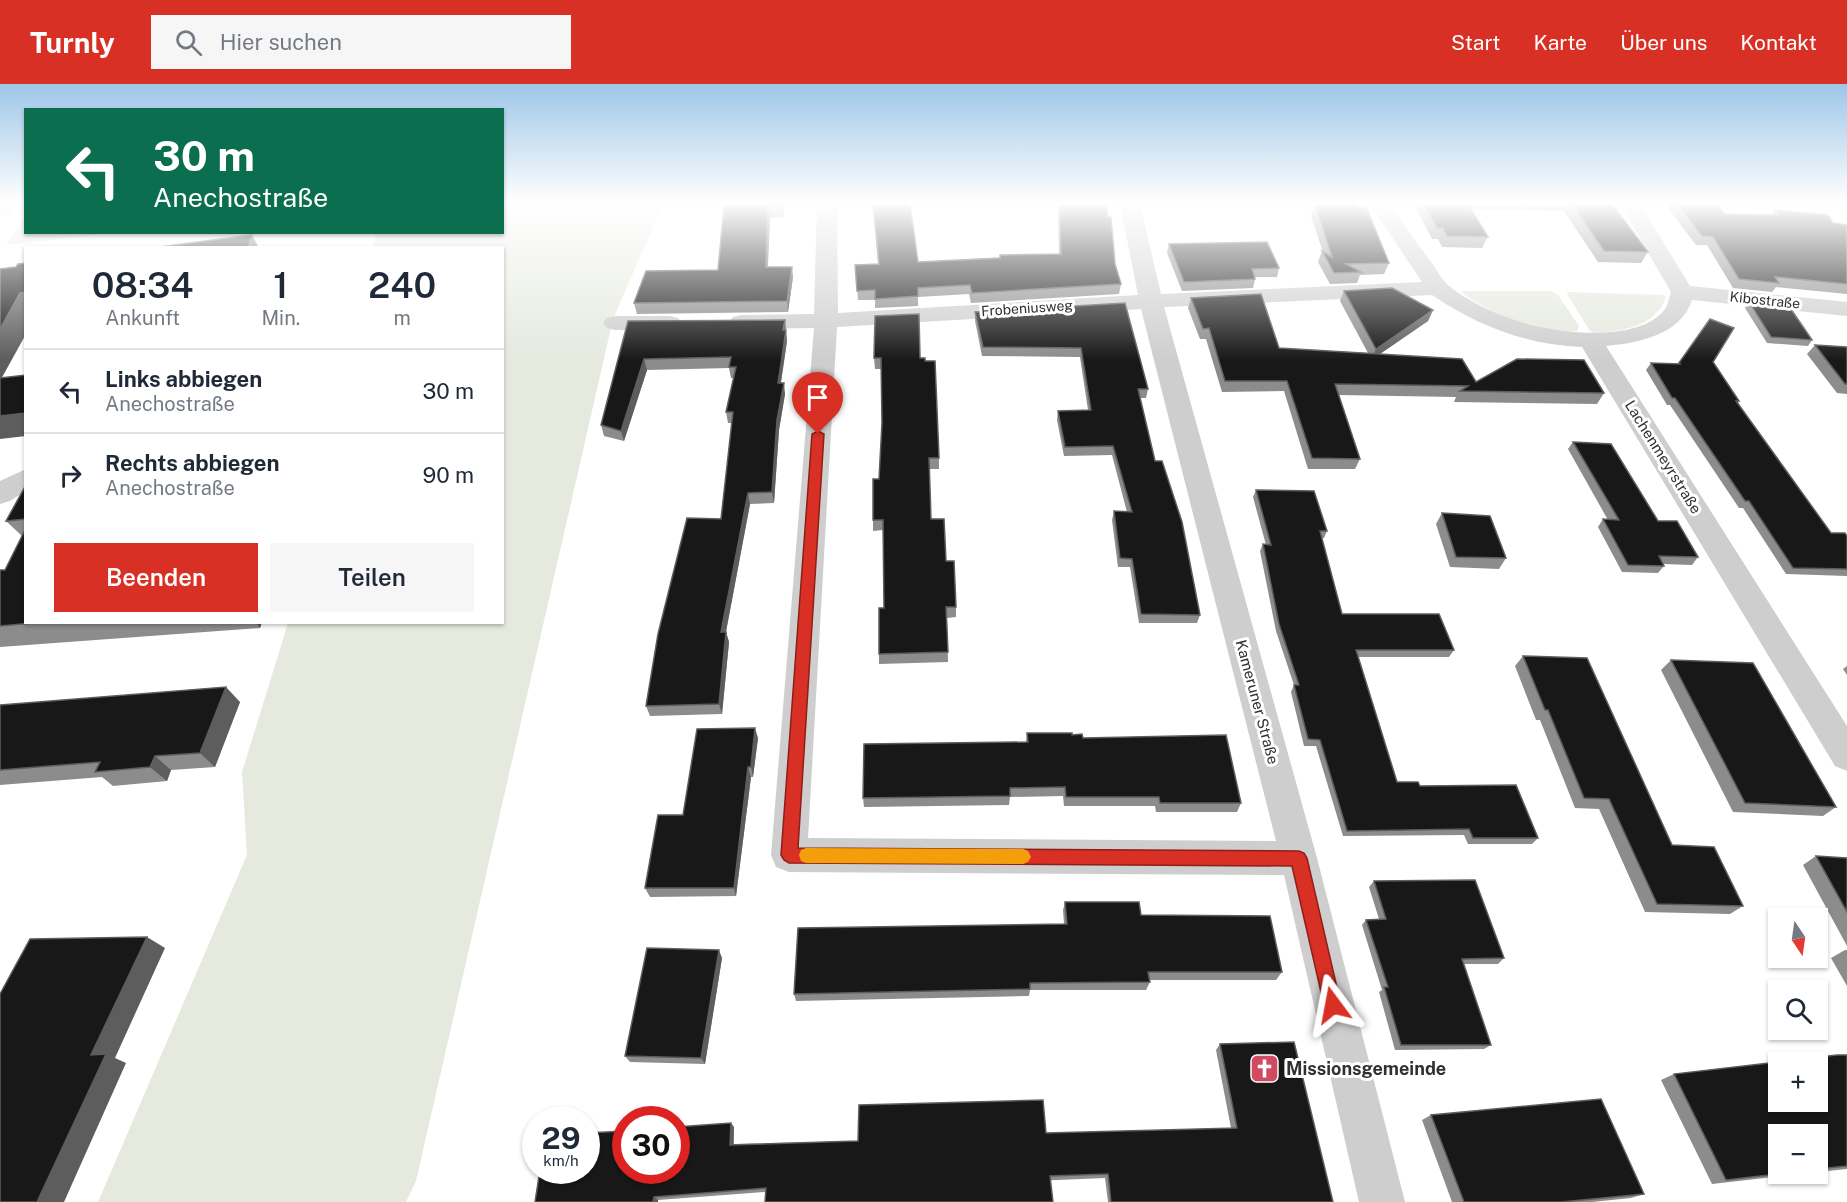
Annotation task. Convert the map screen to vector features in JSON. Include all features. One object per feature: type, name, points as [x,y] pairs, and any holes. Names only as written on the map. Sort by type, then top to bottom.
[{"type":"street","points":[[827,256],[826,321],[789,855],[1299,858]]},
{"type":"street","name":"Kameruner Straße","points":[[1141,256],[1151,301],[1299,858],[1382,1202]]},
{"type":"street","points":[[1415,256],[1438,288],[1465,306],[1503,323],[1541,334],[1592,342],[1632,337],[1660,325],[1676,310],[1682,292],[1661,256]]},
{"type":"street","name":"Frobeniusweg","points":[[720,322],[826,321],[1151,301],[1438,288]]},
{"type":"street","name":"Kibostraße","points":[[1682,292],[1847,309]]},
{"type":"street","points":[[615,323],[697,322]]},
{"type":"street","name":"Lachenmeyrstraße","points":[[1592,342],[1847,756]]},
{"type":"street","points":[[0,494],[24,479]]},
{"type":"shaded area","points":[[504,256],[640,256],[613,319],[416,1181],[406,1202],[98,1202],[247,855],[242,772],[288,624],[504,624]]},
{"type":"shaded area","points":[[1463,291],[1551,291],[1558,295],[1579,326],[1577,331],[1562,331],[1517,321],[1474,301],[1462,293]]},
{"type":"shaded area","points":[[1568,292],[1666,297],[1661,307],[1646,321],[1626,329],[1595,333],[1590,331],[1567,294]]},
{"type":"building","points":[[719,256],[766,256],[766,267],[792,267],[787,301],[634,303],[646,271],[718,270]]},
{"type":"building","points":[[878,256],[917,256],[918,262],[1000,258],[1000,256],[1114,256],[1121,284],[972,293],[970,285],[918,288],[918,296],[875,299],[875,290],[857,291],[855,265],[879,264]]},
{"type":"building","points":[[1174,256],[1274,256],[1279,268],[1252,269],[1255,279],[1184,282]]},
{"type":"building","points":[[1325,256],[1386,256],[1389,263],[1346,264],[1361,272],[1334,273]]},
{"type":"building","points":[[1725,256],[1847,256],[1847,284],[1775,277],[1779,283],[1739,279]]},
{"type":"building","points":[[24,263],[24,292],[20,293],[0,329],[0,269],[16,267],[18,264]]},
{"type":"building","points":[[1392,288],[1433,310],[1376,349],[1344,291]]},
{"type":"building","points":[[1261,294],[1279,348],[1462,359],[1476,382],[1517,359],[1584,360],[1604,393],[1460,391],[1468,386],[1335,384],[1360,459],[1312,458],[1287,381],[1225,381],[1209,328],[1203,329],[1191,298]]},
{"type":"building","points":[[1749,302],[1789,306],[1812,340],[1771,337]]},
{"type":"building","points":[[1125,303],[1148,389],[1138,389],[1155,461],[1162,461],[1182,522],[1200,615],[1141,614],[1132,559],[1120,558],[1114,511],[1132,512],[1113,446],[1065,447],[1058,411],[1091,410],[1081,348],[983,347],[975,312]]},
{"type":"building","points":[[919,314],[920,358],[925,358],[925,361],[935,361],[939,458],[929,458],[931,519],[944,519],[946,561],[954,561],[956,607],[946,607],[948,652],[879,654],[879,608],[884,608],[883,520],[873,520],[873,479],[879,479],[882,423],[881,358],[874,358],[875,316]]},
{"type":"building","points":[[1710,319],[1734,328],[1713,362],[1739,401],[1736,401],[1831,533],[1845,533],[1847,536],[1847,569],[1793,568],[1749,501],[1745,501],[1675,398],[1672,398],[1651,363],[1680,364]]},
{"type":"building","points":[[785,320],[783,330],[786,330],[778,383],[784,383],[777,420],[772,492],[748,493],[721,632],[726,632],[719,704],[646,706],[658,634],[687,518],[721,519],[733,412],[726,412],[736,367],[729,367],[731,357],[644,359],[621,431],[601,425],[628,321]]},
{"type":"building","points":[[1815,345],[1847,347],[1847,384],[1845,384]]},
{"type":"building","points":[[24,375],[24,413],[0,416],[0,378]]},
{"type":"building","points":[[1573,442],[1611,444],[1658,521],[1677,521],[1698,557],[1659,556],[1664,566],[1628,565],[1603,519],[1619,520]]},
{"type":"building","points":[[24,489],[24,519],[6,521]]},
{"type":"building","points":[[1256,490],[1314,491],[1327,531],[1320,531],[1342,614],[1439,614],[1454,650],[1356,650],[1397,782],[1418,782],[1420,786],[1516,785],[1538,838],[1473,838],[1469,829],[1347,831],[1320,740],[1308,739],[1294,685],[1299,685],[1279,624],[1263,544],[1271,545]]},
{"type":"building","points":[[1442,513],[1490,516],[1506,558],[1456,557]]},
{"type":"building","points":[[24,532],[24,624],[0,626],[0,570],[5,570]]},
{"type":"building","points":[[1523,656],[1587,658],[1672,845],[1714,847],[1743,906],[1657,904],[1609,799],[1584,798]]},
{"type":"building","points":[[1671,660],[1753,663],[1836,807],[1745,803]]},
{"type":"building","points":[[226,687],[200,753],[155,756],[150,767],[95,772],[100,762],[0,770],[0,705]]},
{"type":"building","points":[[755,728],[751,767],[748,767],[734,888],[645,888],[658,815],[683,815],[697,729]]},
{"type":"building","points":[[1027,733],[1072,733],[1072,735],[1082,734],[1083,738],[1226,735],[1241,803],[1160,803],[1159,797],[1066,797],[1065,787],[1010,788],[1010,796],[863,798],[864,744],[1028,742]]},
{"type":"building","points":[[1816,856],[1847,858],[1847,912]]},
{"type":"building","points":[[1475,880],[1504,958],[1462,959],[1491,1045],[1401,1045],[1384,987],[1388,987],[1366,920],[1386,919],[1374,881]]},
{"type":"building","points":[[1065,902],[1139,902],[1141,915],[1270,916],[1282,972],[1148,972],[1150,982],[1030,983],[1030,989],[794,994],[798,928],[1067,924]]},
{"type":"building","points":[[147,937],[91,1055],[106,1054],[37,1202],[0,1202],[0,994],[30,939]]},
{"type":"building","points":[[647,948],[719,950],[701,1058],[625,1056]]},
{"type":"building","points":[[1294,1042],[1333,1202],[1111,1202],[1108,1174],[1050,1176],[1053,1202],[765,1202],[766,1188],[654,1197],[653,1202],[535,1202],[538,1184],[600,1184],[600,1132],[612,1132],[612,1184],[690,1184],[690,1126],[731,1123],[730,1145],[858,1141],[859,1105],[1043,1100],[1046,1133],[1237,1128],[1220,1044]]},
{"type":"building","points":[[1847,1055],[1847,1166],[1828,1168],[1828,1124],[1768,1124],[1768,1175],[1726,1180],[1674,1074],[1768,1063],[1768,1112],[1828,1112],[1828,1056]]},
{"type":"building","points":[[1601,1099],[1644,1194],[1561,1202],[1464,1202],[1431,1115]]},
{"type":"slow traffic","points":[[806,855],[1023,857]]},
{"type":"place","name":"Missionsgemeinde","points":[[1265,1069]]},
{"type":"route","points":[[818,434],[789,855],[1299,858],[1333,1005]]}]
